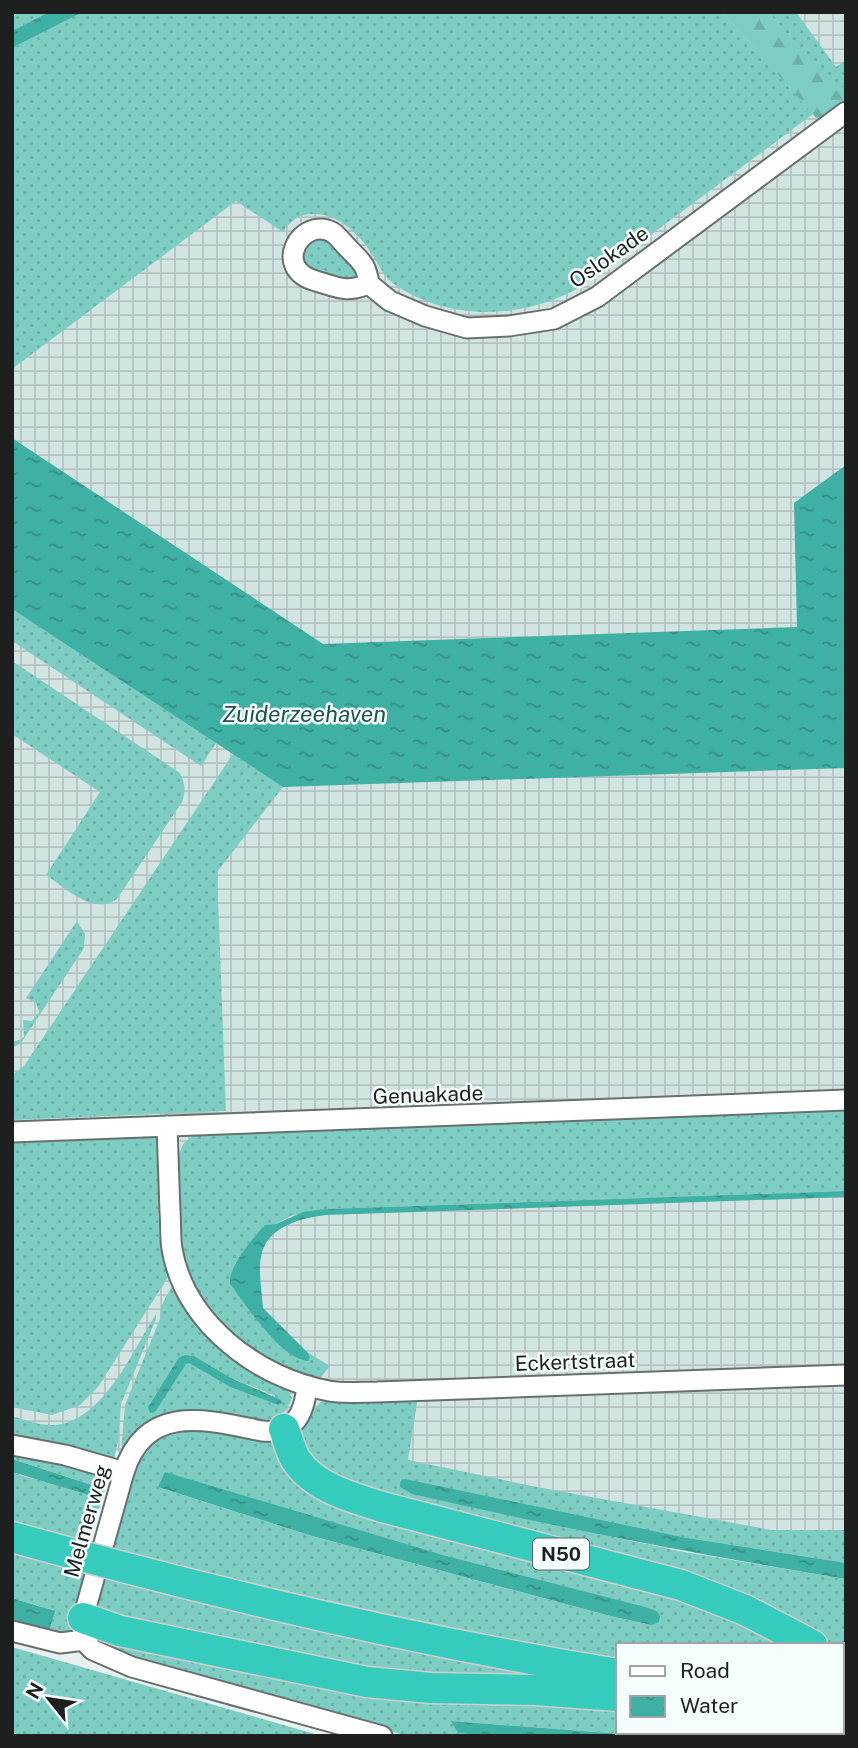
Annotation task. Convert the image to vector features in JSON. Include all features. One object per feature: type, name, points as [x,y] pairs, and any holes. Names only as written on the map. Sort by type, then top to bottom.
[{"type":"highway","name":"N50","points":[[284,1429],[292,1452],[304,1470],[346,1495],[681,1586],[745,1610],[808,1643]]},
{"type":"highway","points":[[12,1537],[229,1595],[377,1629],[616,1674]]},
{"type":"highway","points":[[84,1629],[120,1631],[367,1682],[431,1688],[536,1690],[616,1696]]},
{"type":"street","name":"Oslokade","points":[[369,284],[390,301],[425,316],[467,328],[509,326],[554,319],[597,296],[846,112]]},
{"type":"street","name":"Genuakade","points":[[12,1132],[846,1100]]},
{"type":"street","points":[[167,1126],[172,1248],[179,1273],[189,1296],[227,1343],[271,1372],[307,1385],[301,1414],[284,1429]]},
{"type":"street","name":"Eckertstraat","points":[[307,1385],[330,1391],[376,1392],[846,1375]]},
{"type":"street","name":"Melmerweg","points":[[84,1629],[124,1472],[141,1442],[173,1422],[198,1419],[262,1431],[284,1429]]},
{"type":"street","points":[[12,1445],[65,1455],[124,1472]]},
{"type":"street","points":[[12,1631],[60,1643],[84,1629],[93,1650],[143,1671],[382,1736]]},
{"type":"shaded area","points":[[36,12],[846,12],[846,1571],[188,1487],[102,1444],[12,1429],[12,25]]},
{"type":"green space","points":[[12,12],[49,12],[12,31]]},
{"type":"green space","points":[[83,12],[722,12],[813,114],[582,286],[537,305],[488,312],[439,305],[416,297],[391,282],[357,235],[341,222],[323,215],[304,215],[292,221],[283,232],[236,201],[12,369],[12,48]]},
{"type":"green space","points":[[722,12],[768,12],[837,91],[846,85],[846,100],[818,120]]},
{"type":"green space","points":[[768,12],[796,12],[836,67],[846,60],[846,85],[837,92]]},
{"type":"green space","points":[[309,236],[331,239],[359,275],[356,282],[312,274],[299,263]]},
{"type":"green space","points":[[12,609],[216,743],[201,766],[12,641]]},
{"type":"green space","points":[[12,661],[180,773],[182,777],[182,802],[117,899],[108,903],[99,904],[80,898],[46,875],[100,792],[12,734]]},
{"type":"green space","points":[[233,754],[283,787],[217,872],[226,1111],[12,1120],[12,1075],[24,1066]]},
{"type":"green space","points":[[77,921],[85,934],[84,948],[21,1043],[12,1048],[12,1042],[24,1037],[23,1020],[32,1021],[39,1012],[36,1003],[26,998]]},
{"type":"green space","points":[[846,1108],[846,1191],[326,1209],[290,1216],[276,1224],[265,1225],[237,1261],[230,1284],[270,1335],[330,1366],[318,1381],[266,1362],[223,1328],[192,1282],[180,1246],[179,1154],[183,1144],[194,1135]]},
{"type":"green space","points":[[45,1137],[157,1138],[159,1235],[170,1274],[98,1387],[80,1405],[52,1415],[12,1407],[12,1141]]},
{"type":"green space","points":[[171,1288],[177,1288],[286,1387],[292,1398],[286,1409],[270,1420],[248,1419],[207,1410],[177,1413],[159,1419],[145,1428],[121,1454],[125,1405],[160,1319],[161,1306]],"holes":[[[194,1356],[231,1378],[274,1395],[278,1405],[230,1387],[189,1363],[148,1407],[179,1357]]]},
{"type":"green space","points":[[156,1314],[121,1404],[114,1460],[12,1439],[12,1416],[38,1424],[54,1425],[72,1421],[102,1398],[127,1364]]},
{"type":"green space","points":[[418,1397],[408,1460],[537,1487],[772,1530],[846,1530],[846,1563],[412,1494],[679,1551],[846,1579],[846,1655],[844,1643],[819,1643],[335,1485],[299,1443],[308,1418],[326,1398]]},
{"type":"green space","points":[[197,1426],[280,1442],[293,1467],[702,1595],[801,1643],[616,1643],[616,1665],[386,1622],[108,1552],[138,1456],[159,1434]],"holes":[[[158,1487],[443,1555],[657,1611],[651,1625],[610,1616],[312,1536]]]},
{"type":"green space","points":[[12,1449],[101,1473],[108,1479],[89,1543],[12,1524],[12,1472],[29,1478],[94,1489],[92,1485],[12,1459]]},
{"type":"green space","points":[[12,1547],[89,1568],[73,1633],[49,1631],[43,1607],[12,1598]]},
{"type":"green space","points":[[103,1572],[616,1680],[616,1734],[452,1721],[458,1733],[487,1736],[407,1736],[129,1660],[111,1644],[105,1633],[98,1600]]},
{"type":"green space","points":[[12,1647],[322,1736],[12,1736]]},
{"type":"green space","points":[[846,1723],[846,1736],[622,1734],[844,1734]]},
{"type":"water","points":[[49,12],[83,12],[12,48],[12,31]]},
{"type":"water","name":"Zuiderzeehaven","points":[[12,438],[323,644],[797,627],[794,503],[846,465],[846,768],[283,787],[12,609]]},
{"type":"water","points":[[846,1191],[846,1197],[326,1215],[295,1222],[277,1231],[264,1247],[260,1263],[260,1282],[263,1308],[307,1352],[310,1357],[308,1361],[298,1358],[276,1341],[230,1284],[237,1261],[265,1225],[276,1224],[303,1212],[326,1209]]},
{"type":"water","points":[[194,1356],[231,1378],[281,1400],[282,1403],[278,1405],[230,1387],[189,1363],[155,1412],[150,1413],[148,1407],[179,1357]]},
{"type":"water","points":[[12,1459],[92,1485],[93,1494],[12,1472]]},
{"type":"water","points":[[165,1472],[443,1555],[645,1607],[657,1611],[659,1622],[651,1625],[610,1616],[312,1536],[158,1487]]},
{"type":"water","points":[[405,1479],[682,1537],[846,1563],[846,1579],[628,1540],[412,1494],[400,1487],[400,1482]]},
{"type":"water","points":[[12,1598],[55,1611],[49,1631],[12,1622]]},
{"type":"water","points":[[451,1721],[648,1736],[487,1736],[458,1733]]}]
